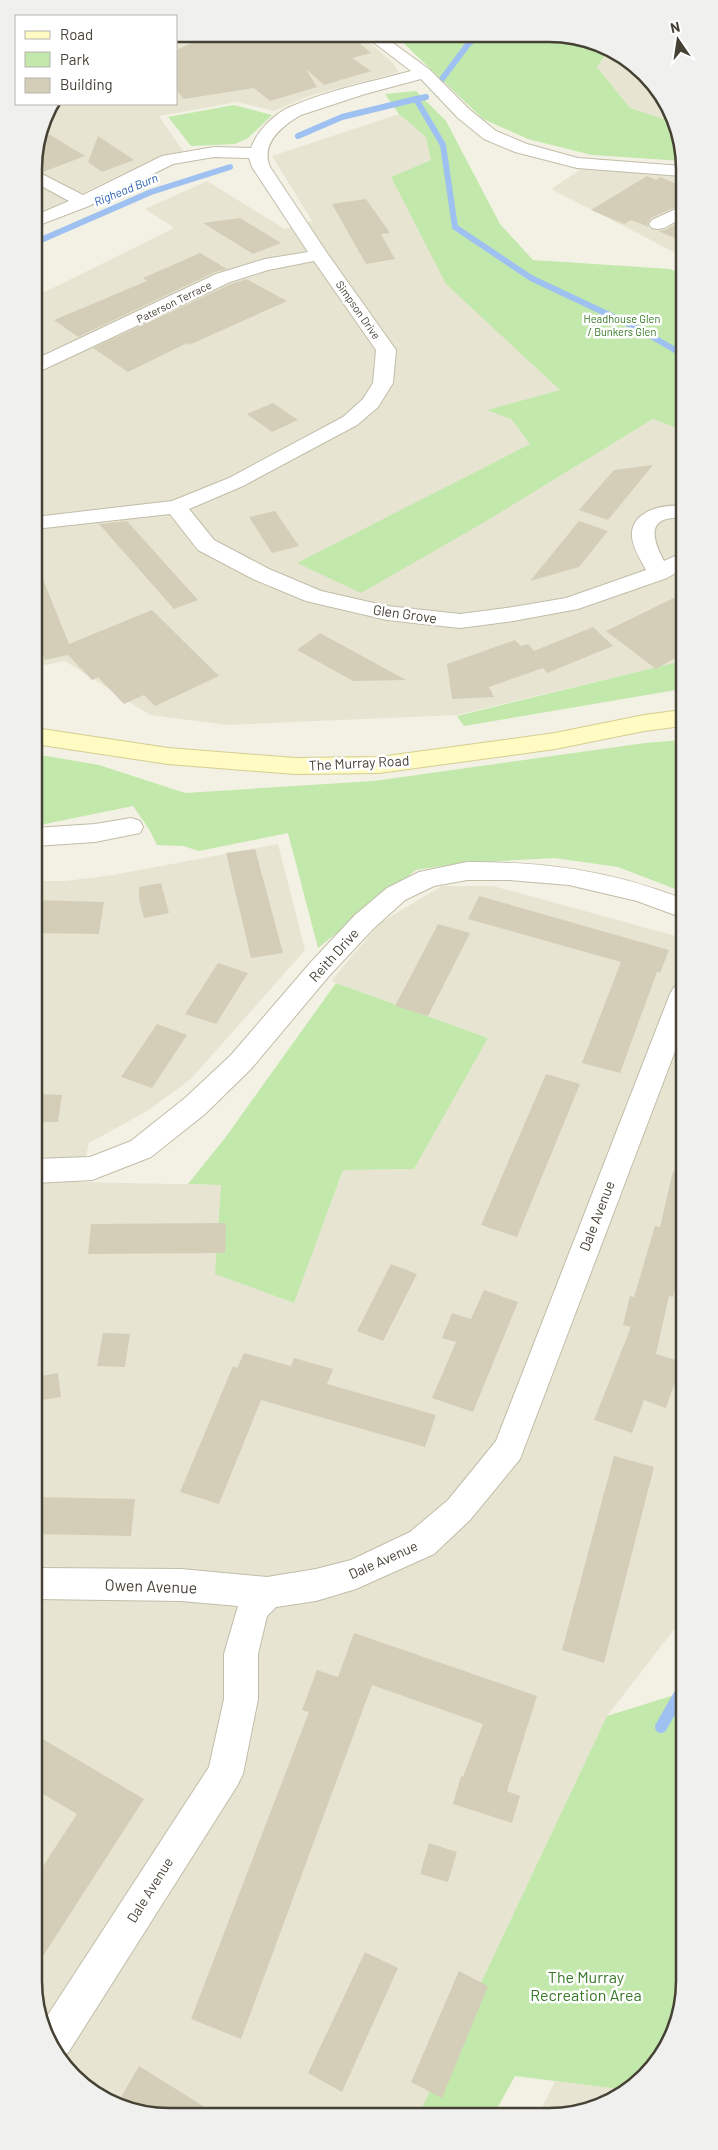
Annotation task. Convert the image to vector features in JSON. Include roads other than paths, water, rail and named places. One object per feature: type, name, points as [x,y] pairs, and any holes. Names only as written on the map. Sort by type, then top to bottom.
[{"type":"street","points":[[382,42],[424,73],[464,114],[490,135],[521,148],[557,158],[600,166],[676,171]]},
{"type":"street","points":[[43,218],[83,202],[168,160],[214,152],[256,153],[267,134],[286,116],[295,111],[359,90],[424,73]]},
{"type":"street","name":"Simpson Drive","points":[[43,522],[176,507],[236,482],[350,421],[371,404],[383,383],[386,350],[256,160],[256,153]]},
{"type":"street","points":[[43,180],[83,202]]},
{"type":"street","points":[[658,224],[676,214]]},
{"type":"street","name":"Paterson Terrace","points":[[43,364],[223,278],[265,265],[320,255]]},
{"type":"street","name":"Glen Grove","points":[[176,507],[206,546],[261,574],[314,596],[386,613],[460,621],[513,614],[570,604],[659,573],[676,564]]},
{"type":"street","points":[[659,573],[643,537],[645,526],[654,516],[671,510],[676,511]]},
{"type":"street","name":"The Murray Road","points":[[43,737],[168,756],[295,766],[379,765],[555,741],[676,719]]},
{"type":"street","points":[[43,836],[95,833],[131,827]]},
{"type":"street","name":"Reith Drive","points":[[42,1171],[92,1168],[141,1149],[195,1106],[241,1062],[320,969],[364,922],[396,894],[428,878],[467,872],[509,871],[569,876],[642,893],[676,905]]},
{"type":"street","name":"Dale Avenue","points":[[56,2037],[225,1774],[241,1699],[241,1654],[250,1617],[255,1605],[267,1593],[356,1574],[422,1543],[459,1510],[509,1449],[676,1014]]},
{"type":"street","name":"Owen Avenue","points":[[42,1583],[181,1585],[267,1593]]},
{"type":"waterway","name":"Righead Burn","points":[[439,83],[470,42]]},
{"type":"waterway","points":[[416,99],[426,97]]},
{"type":"waterway","name":"Righead Burn","points":[[298,136],[342,117],[416,99]]},
{"type":"waterway","points":[[416,99],[443,145],[455,227],[531,278],[637,328],[676,350]]},
{"type":"waterway","name":"Righead Burn","points":[[43,239],[151,192],[230,167]]},
{"type":"waterway","points":[[661,1727],[675,1702]]},
{"type":"park label","name":"Headhouse Glen / Bunkers Glen","points":[[622,325]]},
{"type":"park label","name":"The Murray Recreation Area","points":[[586,1986]]}]
